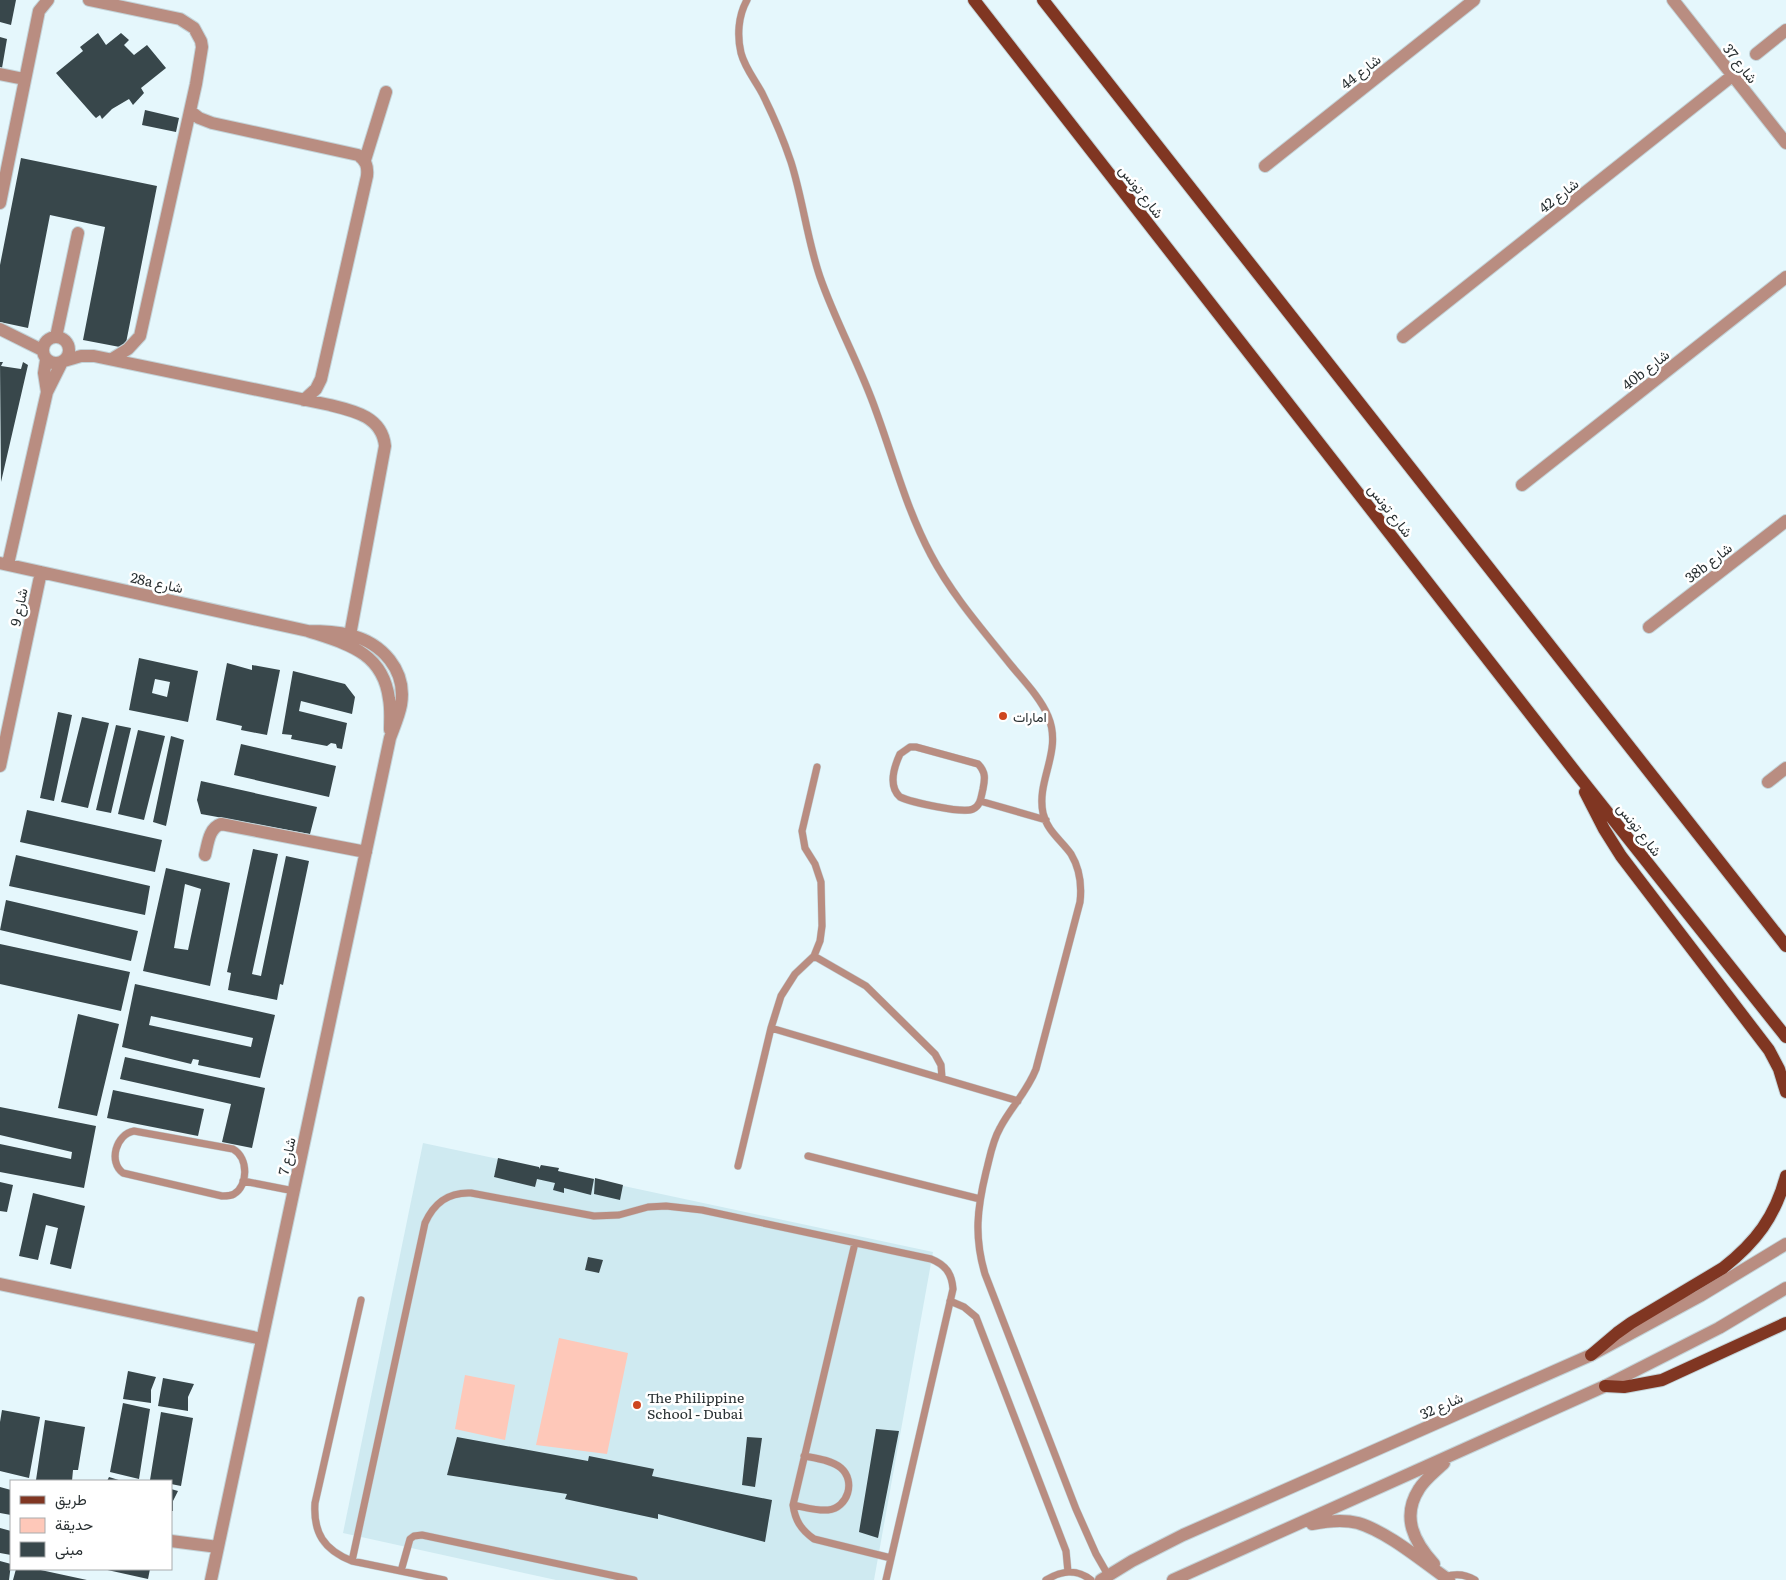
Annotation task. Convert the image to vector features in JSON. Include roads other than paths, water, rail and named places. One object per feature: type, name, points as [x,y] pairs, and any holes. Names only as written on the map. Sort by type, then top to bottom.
[{"type":"main road","name":"شارع تونس","points":[[974,0],[1577,774],[1786,1037]]},
{"type":"main road","points":[[1043,0],[1786,946]]},
{"type":"main road","points":[[1577,774],[1600,822],[1621,856],[1769,1050],[1779,1069],[1786,1092]]},
{"type":"main road","points":[[1591,1355],[1631,1323],[1723,1268],[1737,1257],[1763,1228],[1777,1202],[1786,1176]]},
{"type":"main road","points":[[1605,1386],[1624,1387],[1662,1380],[1786,1323]]},
{"type":"street","points":[[0,203],[39,11],[48,0]]},
{"type":"street","points":[[89,0],[180,19],[194,28],[202,41],[202,54],[140,336],[128,350],[112,359]]},
{"type":"street","name":"شارع 44","points":[[1265,166],[1474,0]]},
{"type":"street","name":"شارع 37","points":[[1673,0],[1786,143]]},
{"type":"street","points":[[1756,54],[1786,30]]},
{"type":"street","points":[[0,74],[24,79]]},
{"type":"street","name":"شارع 42","points":[[1403,337],[1732,76]]},
{"type":"street","points":[[365,160],[386,92]]},
{"type":"street","points":[[190,110],[199,118],[212,123],[358,155],[365,160],[367,165],[367,176],[321,378],[316,389],[304,400]]},
{"type":"street","points":[[56,337],[78,233]]},
{"type":"street","name":"40b شارع","points":[[1522,485],[1786,277]]},
{"type":"street","points":[[0,329],[44,355],[51,363],[63,362],[88,355],[304,400],[365,415],[377,426],[385,440],[385,446],[350,635]]},
{"type":"street","points":[[4,564],[47,392],[63,362],[68,357],[68,346],[61,338],[56,337],[46,341],[44,373],[47,392]]},
{"type":"street","name":"38b شارع","points":[[1649,627],[1786,521]]},
{"type":"street","name":"28a شارع","points":[[4,564],[308,630],[350,635],[373,644],[388,657],[398,674],[402,688],[402,704],[390,738]]},
{"type":"street","name":"شارع 9","points":[[0,766],[41,572]]},
{"type":"street","name":"28a شارع","points":[[308,630],[345,643],[374,661],[388,689],[390,700],[390,738]]},
{"type":"street","name":"شارع 7","points":[[211,1580],[390,738]]},
{"type":"street","points":[[1768,782],[1786,768]]},
{"type":"street","points":[[205,855],[212,831],[217,825],[221,824],[366,852]]},
{"type":"street","name":"شارع 32","points":[[1104,1578],[1132,1561],[1183,1535],[1591,1355],[1700,1296],[1786,1244]]},
{"type":"street","points":[[0,1284],[262,1339]]},
{"type":"street","points":[[1173,1580],[1605,1386],[1719,1328],[1786,1288]]},
{"type":"street","points":[[1447,1579],[1418,1544],[1412,1531],[1410,1516],[1413,1501],[1420,1488],[1453,1455]]},
{"type":"street","points":[[1290,1528],[1324,1521],[1356,1523],[1386,1537],[1447,1579]]},
{"type":"street","points":[[172,1541],[218,1547]]},
{"type":"lane","points":[[747,0],[740,20],[741,54],[782,135],[799,188],[809,238],[820,276],[830,304],[871,396],[906,502],[932,556],[949,585],[1038,699],[1050,720],[1053,744],[1042,802],[1046,820],[1054,836],[1070,854],[1076,865],[1080,877],[1081,896],[1036,1069],[1026,1091],[1007,1114],[992,1145],[980,1199],[977,1237],[985,1274],[1104,1578]]},
{"type":"lane","points":[[910,747],[916,747],[978,764],[983,768],[985,775],[980,801],[972,809],[961,811],[900,797],[896,792],[893,781],[900,754],[910,747]]},
{"type":"lane","points":[[738,1166],[771,1028],[785,988],[795,974],[814,956],[818,949],[821,934],[820,882],[815,864],[805,848],[802,831],[817,767]]},
{"type":"lane","points":[[980,801],[1046,820]]},
{"type":"lane","points":[[814,956],[860,982],[872,992],[935,1054],[941,1066],[942,1078]]},
{"type":"lane","points":[[771,1028],[1018,1101]]},
{"type":"lane","points":[[134,1131],[233,1149],[240,1154],[244,1161],[243,1181],[240,1188],[234,1194],[222,1196],[127,1175],[119,1171],[114,1162],[120,1139],[126,1133],[134,1131]]},
{"type":"lane","points":[[808,1156],[980,1199]]},
{"type":"lane","points":[[243,1181],[294,1191]]},
{"type":"lane","points":[[352,1561],[425,1223],[429,1214],[443,1199],[451,1195],[471,1192],[594,1216],[619,1215],[648,1207],[666,1206],[702,1210],[939,1262],[950,1274],[953,1289],[886,1580]]},
{"type":"lane","points":[[854,1243],[793,1505],[794,1515],[799,1525],[814,1539],[892,1558]]},
{"type":"lane","points":[[361,1300],[315,1503],[314,1516],[317,1528],[326,1544],[341,1556],[352,1561],[444,1580]]},
{"type":"lane","points":[[950,1301],[964,1306],[976,1318],[1066,1551],[1068,1572]]},
{"type":"lane","points":[[793,1505],[830,1510],[843,1502],[849,1489],[849,1482],[842,1468],[836,1464],[804,1456]]},
{"type":"lane","points":[[400,1571],[410,1539],[414,1536],[422,1535],[634,1580]]},
{"type":"lane","points":[[1046,1580],[1057,1574],[1068,1572],[1077,1573],[1091,1580]]},
{"type":"lane","points":[[1447,1579],[1454,1574],[1461,1574],[1475,1580]]},
{"type":"place","name":"امارات","points":[[1003,716]]},
{"type":"place","name":"The Philippine School - Dubai","points":[[637,1405]]}]
